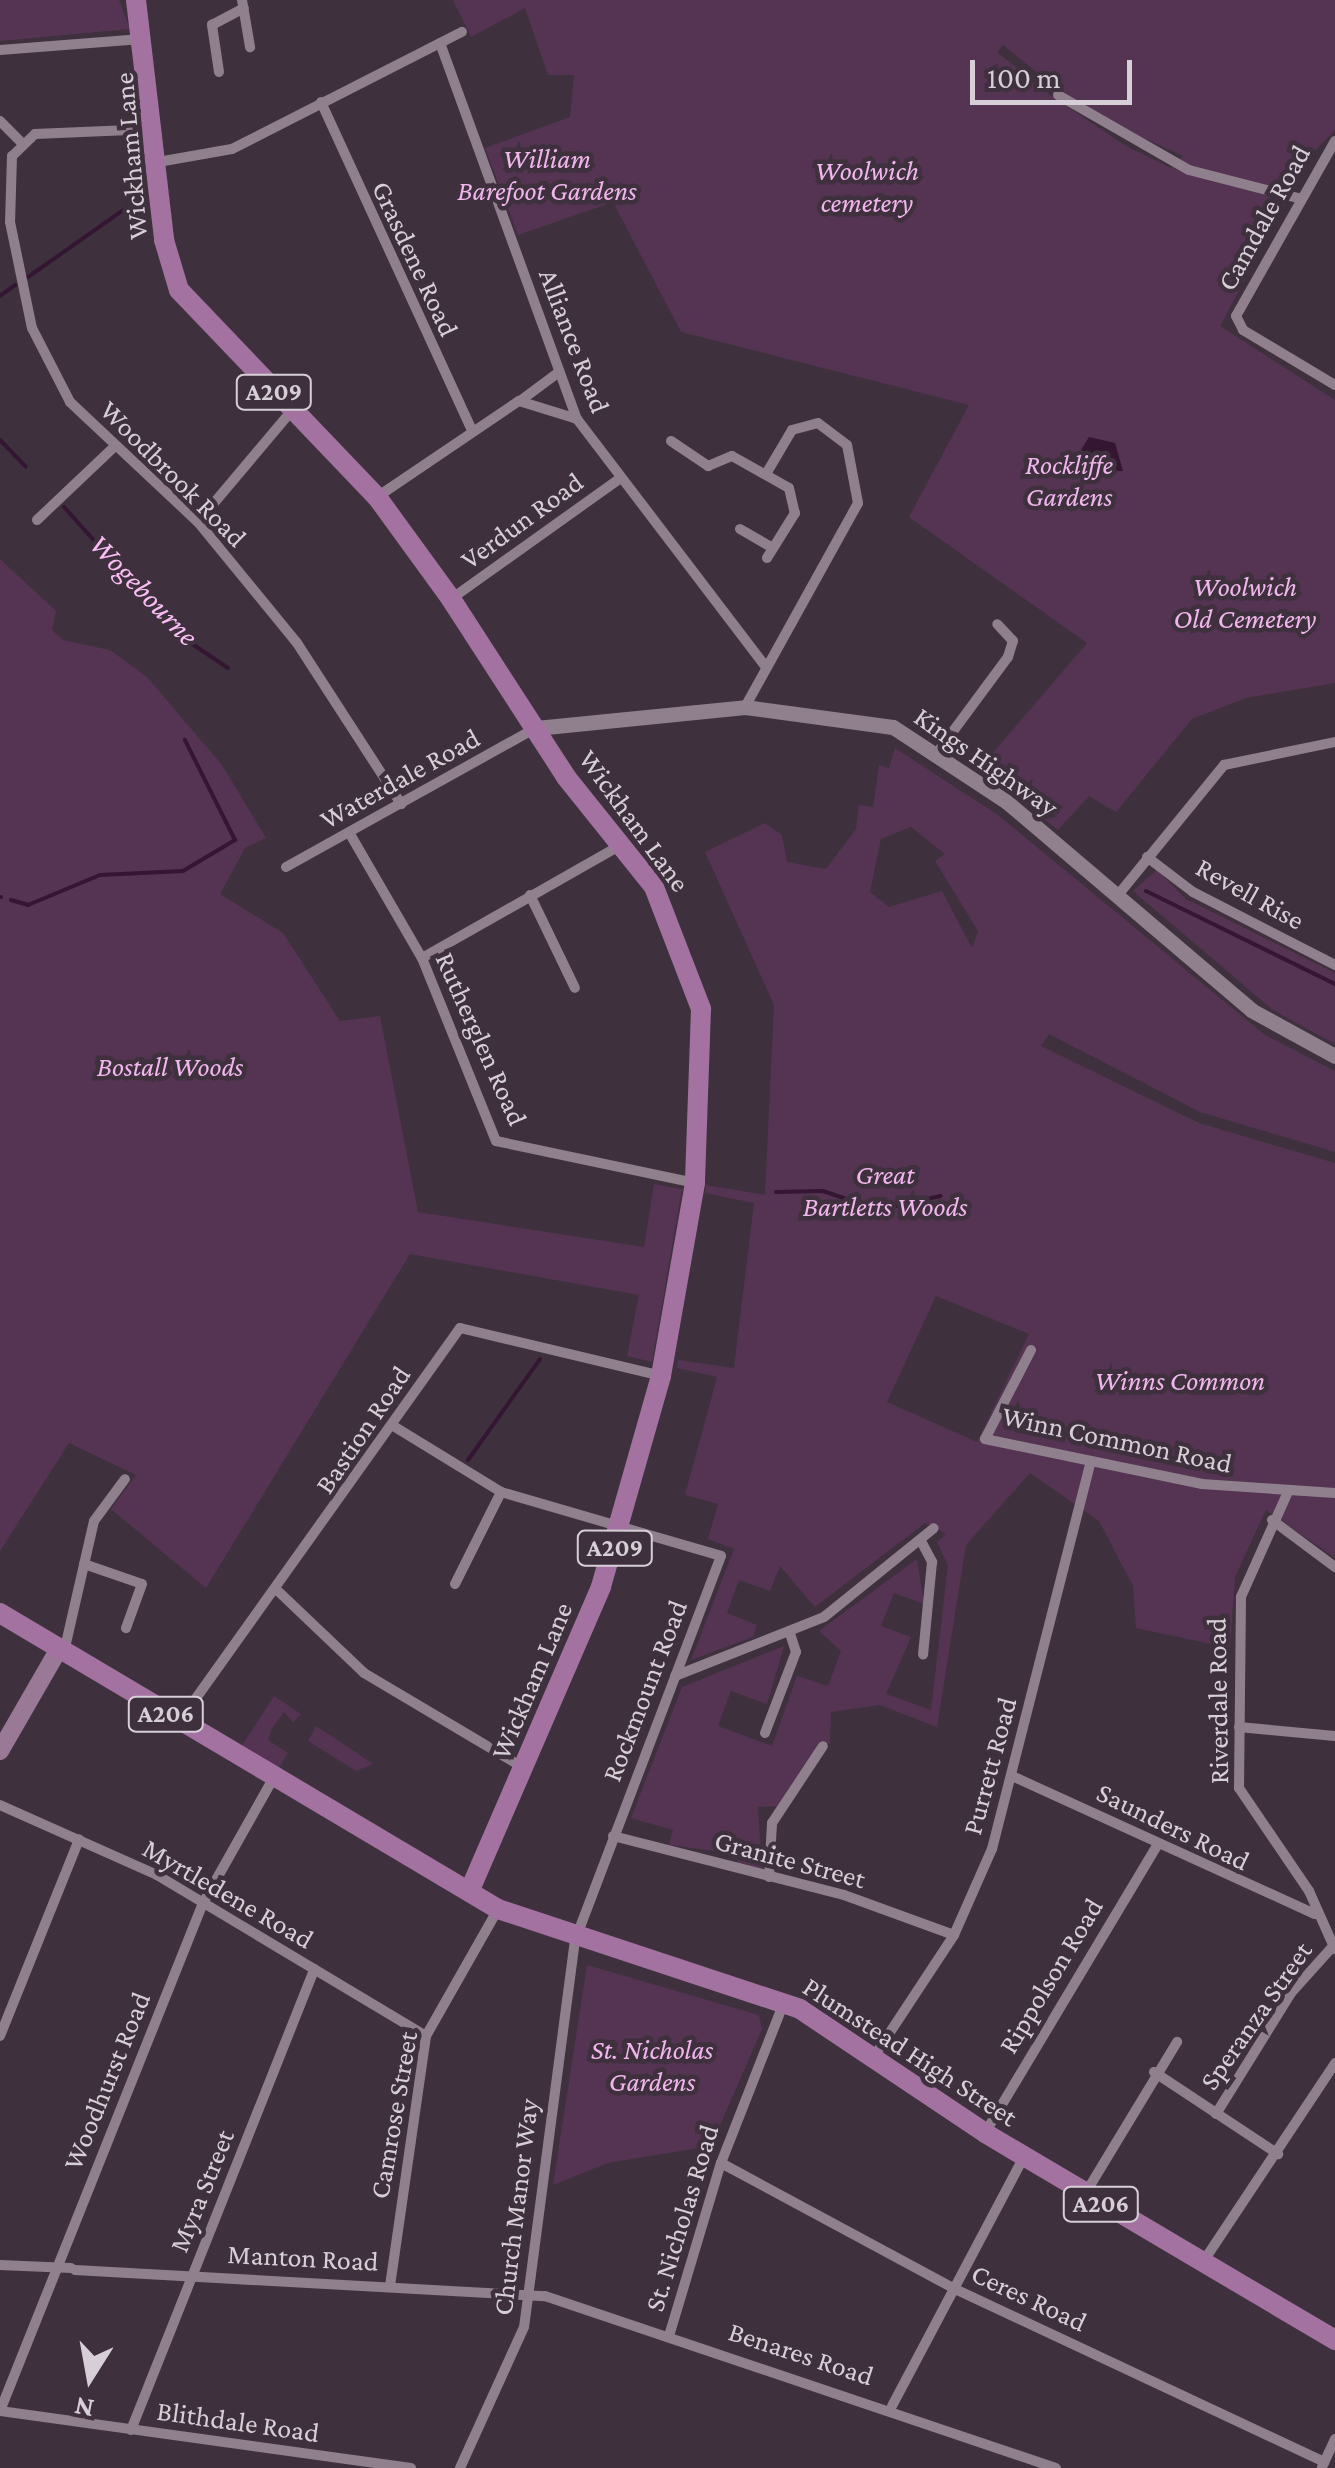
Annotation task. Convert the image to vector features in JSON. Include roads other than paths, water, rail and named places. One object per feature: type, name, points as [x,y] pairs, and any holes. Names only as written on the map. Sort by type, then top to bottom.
[{"type":"main road","name":"Wickham Lane","points":[[136,0],[148,39],[158,162],[179,290],[376,497],[667,912],[698,991],[695,1183],[662,1376],[622,1528],[526,1770],[471,1888]]},
{"type":"main road","name":"A206","points":[[0,1613],[274,1778]]},
{"type":"main road","points":[[0,1751],[61,1650]]},
{"type":"main road","name":"Plumstead High Street","points":[[274,1778],[471,1888],[498,1908],[575,1940],[784,2002],[1024,2157],[1335,2340]]},
{"type":"street","points":[[219,72],[212,26],[243,4],[250,47]]},
{"type":"street","points":[[158,162],[232,149],[462,32]]},
{"type":"street","points":[[0,50],[148,39]]},
{"type":"street","name":"Alliance Road","points":[[440,44],[577,419],[765,666]]},
{"type":"street","points":[[1058,96],[1188,170],[1298,198]]},
{"type":"street","name":"Grasdene Road","points":[[321,102],[473,432]]},
{"type":"street","points":[[0,121],[22,143],[35,134],[157,129]]},
{"type":"street","name":"Camdale Road","points":[[1335,141],[1298,198],[1238,324],[1335,385]]},
{"type":"street","name":"Woodbrook Road","points":[[22,143],[7,179],[32,328],[58,385],[114,447],[198,522],[297,642],[401,804]]},
{"type":"street","points":[[376,497],[559,372]]},
{"type":"street","points":[[520,401],[577,419]]},
{"type":"street","points":[[198,522],[293,409]]},
{"type":"street","points":[[745,707],[765,666],[842,541],[858,490],[840,435],[803,424],[766,474]]},
{"type":"street","points":[[671,440],[708,466],[732,456],[766,474],[797,504],[770,553],[740,529]]},
{"type":"street","points":[[36,520],[114,447]]},
{"type":"street","name":"Verdun Road","points":[[451,599],[619,478]]},
{"type":"street","points":[[936,753],[1008,657],[1013,641],[997,624]]},
{"type":"street","name":"Kings Highway","points":[[536,728],[745,707],[872,720],[936,753],[1118,895],[1252,1010],[1335,1056]]},
{"type":"street","name":"Waterdale Road","points":[[286,867],[536,728]]},
{"type":"street","points":[[1118,895],[1224,765],[1335,742]]},
{"type":"street","name":"Rutherglen Road","points":[[350,834],[422,958],[502,1145],[695,1183]]},
{"type":"street","points":[[422,958],[621,845]]},
{"type":"street","name":"Revell Rise","points":[[1147,857],[1193,892],[1335,966]]},
{"type":"street","points":[[530,895],[576,988]]},
{"type":"street","name":"Bastion Road","points":[[178,1723],[279,1592],[460,1328],[662,1376]]},
{"type":"street","name":"Winn Common Road","points":[[1030,1350],[985,1439],[1091,1462],[1287,1494],[1335,1493]]},
{"type":"street","points":[[394,1427],[501,1492],[622,1528]]},
{"type":"street","name":"Purrett Road","points":[[873,2058],[954,1936],[1012,1776],[1091,1462]]},
{"type":"street","points":[[61,1650],[94,1521],[125,1478]]},
{"type":"street","points":[[455,1584],[501,1492]]},
{"type":"street","name":"Riverdale Road","points":[[1287,1494],[1272,1520],[1241,1597],[1241,1795],[1334,1947]]},
{"type":"street","points":[[1272,1520],[1335,1567]]},
{"type":"street","name":"Rockmount Road","points":[[575,1940],[721,1556],[622,1528]]},
{"type":"street","points":[[675,1676],[824,1617],[934,1528]]},
{"type":"street","points":[[921,1541],[932,1562],[923,1656]]},
{"type":"street","points":[[84,1564],[142,1584],[126,1628]]},
{"type":"street","points":[[279,1592],[364,1673],[526,1770]]},
{"type":"street","points":[[765,1733],[796,1652],[789,1631]]},
{"type":"street","points":[[1239,1727],[1335,1736]]},
{"type":"street","points":[[769,1877],[772,1823],[823,1746]]},
{"type":"street","name":"Saunders Road","points":[[1012,1776],[1316,1914]]},
{"type":"street","name":"Woodhurst Road","points":[[0,2411],[203,1903],[274,1778]]},
{"type":"street","name":"Myrtledene Road","points":[[0,1805],[203,1903],[426,2036]]},
{"type":"street","name":"Granite Street","points":[[613,1836],[769,1877],[954,1936]]},
{"type":"street","points":[[0,2036],[79,1840]]},
{"type":"street","name":"Rippolson Road","points":[[985,2133],[1158,1844]]},
{"type":"street","name":"Camrose Street","points":[[390,2286],[426,2036],[498,1908]]},
{"type":"street","name":"Church Manor Way","points":[[460,2468],[520,2341],[575,1940]]},
{"type":"street","name":"Speranza Street","points":[[1216,2114],[1291,1994],[1334,1947]]},
{"type":"street","name":"Myra Street","points":[[131,2430],[314,1969]]},
{"type":"street","name":"St. Nicholas Road","points":[[669,2336],[720,2163],[784,2002]]},
{"type":"street","points":[[1085,2194],[1154,2072],[1176,2042]]},
{"type":"street","points":[[1202,2265],[1335,2063]]},
{"type":"street","name":"Speranza Street","points":[[1154,2072],[1278,2154]]},
{"type":"street","points":[[892,2406],[1024,2157]]},
{"type":"street","name":"Ceres Road","points":[[720,2163],[955,2288],[1323,2465]]},
{"type":"street","name":"Manton Road","points":[[0,2265],[529,2293]]},
{"type":"street","name":"Benares Road","points":[[529,2293],[892,2406],[1056,2468]]},
{"type":"street","name":"Blithdale Road","points":[[0,2411],[411,2468]]},
{"type":"street","points":[[1323,2465],[1335,2439]]},
{"type":"waterway","name":"Wogebourne","points":[[28,277],[146,194]]},
{"type":"waterway","name":"Wogebourne","points":[[0,296],[15,285]]},
{"type":"waterway","name":"Wogebourne","points":[[0,440],[26,467]]},
{"type":"waterway","name":"Wogebourne","points":[[64,507],[179,635],[228,668]]},
{"type":"waterway","points":[[11,900],[28,905],[100,875],[183,871],[235,840],[185,740]]},
{"type":"waterway","points":[[1146,891],[1335,984]]},
{"type":"waterway","points":[[776,1192],[823,1191],[878,1210],[940,1196]]},
{"type":"waterway","name":"Wogebourne","points":[[468,1460],[540,1359]]},
{"type":"park label","name":"William Barefoot Gardens","points":[[547,175]]},
{"type":"park label","name":"Woolwich cemetery","points":[[867,187]]},
{"type":"park label","name":"Rockliffe Gardens","points":[[1069,481]]},
{"type":"park label","name":"Woolwich Old Cemetery","points":[[1245,603]]},
{"type":"park label","name":"Bostall Woods","points":[[170,1067]]},
{"type":"park label","name":"Great Bartletts Woods","points":[[885,1191]]},
{"type":"park label","name":"Winns Common","points":[[1180,1381]]},
{"type":"park label","name":"St. Nicholas Gardens","points":[[652,2066]]}]
